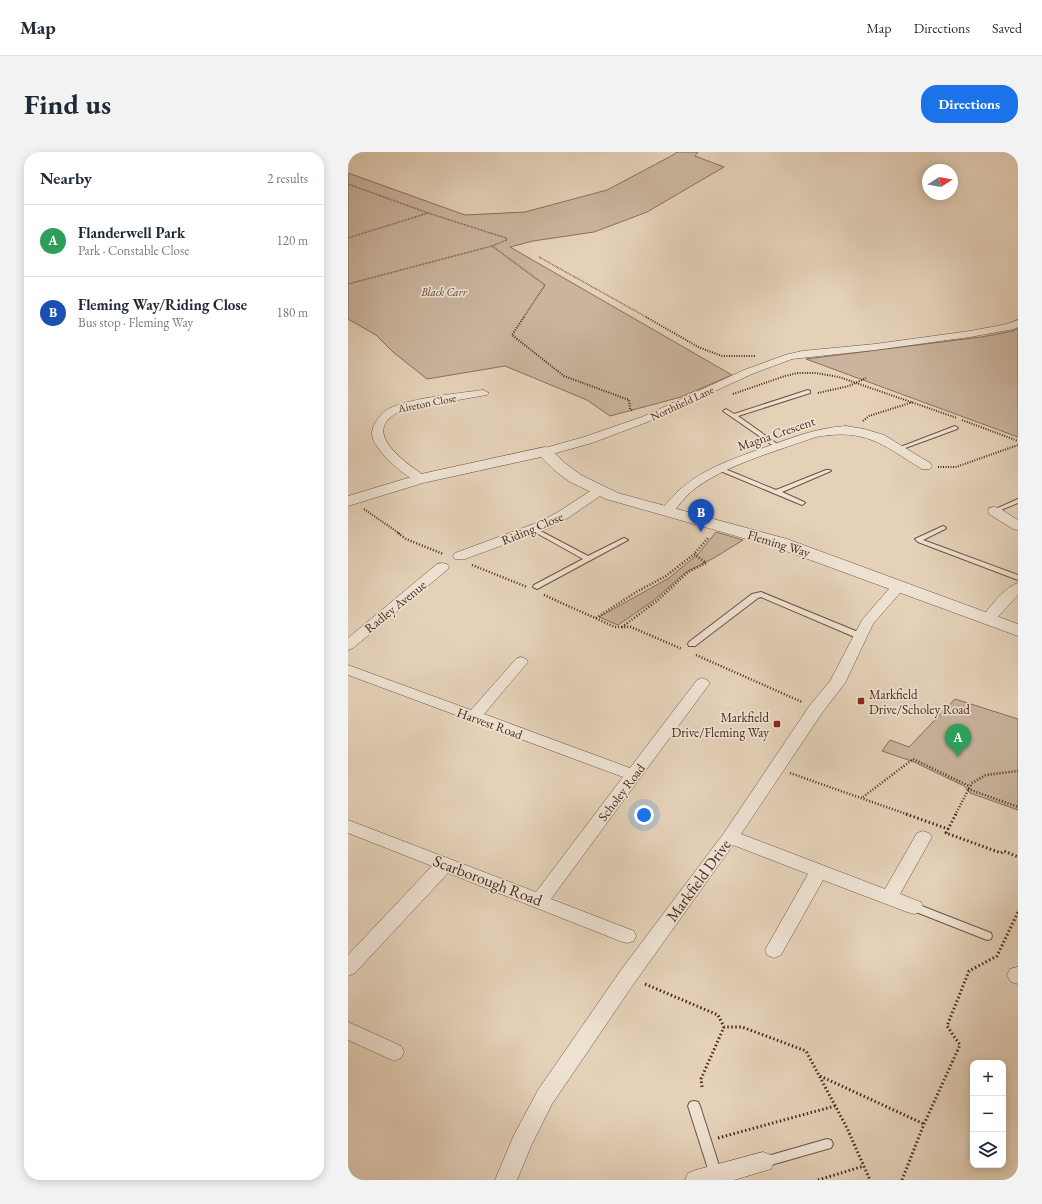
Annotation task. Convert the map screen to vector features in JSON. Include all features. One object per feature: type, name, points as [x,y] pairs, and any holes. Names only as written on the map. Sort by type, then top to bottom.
[{"type":"street","name":"Northfield Lane","points":[[350,500],[421,479],[545,452],[588,440],[646,419],[748,372],[789,357],[970,334],[1010,327],[1018,324]]},
{"type":"street","name":"Aireton Close","points":[[421,479],[398,462],[379,440],[377,434],[379,426],[385,416],[393,410],[404,406],[483,393]]},
{"type":"street","name":"Magna Crescent","points":[[667,510],[687,489],[701,479],[720,469],[778,446],[813,434],[830,431],[864,432],[880,438],[926,466]]},
{"type":"street","name":"Fleming Way","points":[[545,452],[554,463],[566,472],[599,491],[612,496],[667,510],[802,550],[1018,630]]},
{"type":"street","name":"Riding Close","points":[[463,560],[563,515],[599,491]]},
{"type":"street","points":[[994,511],[1018,526]]},
{"type":"street","name":"Radley Avenue","points":[[348,645],[443,561]]},
{"type":"street","name":"Markfield Drive","points":[[506,1180],[522,1142],[545,1097],[628,976],[730,837],[778,768],[816,708],[836,683],[867,623],[899,586]]},
{"type":"street","points":[[989,618],[1002,602],[1018,587]]},
{"type":"street","points":[[473,717],[521,662]]},
{"type":"street","name":"Harvest Road","points":[[348,670],[632,775]]},
{"type":"street","name":"Scholey Road","points":[[540,900],[702,683]]},
{"type":"street","name":"Scarborough Road","points":[[348,826],[540,900],[627,936]]},
{"type":"street","points":[[730,837],[914,907]]},
{"type":"street","points":[[889,898],[923,837]]},
{"type":"street","points":[[348,968],[445,864]]},
{"type":"street","points":[[774,950],[819,871]]},
{"type":"street","points":[[348,1031],[394,1052]]},
{"type":"street","points":[[706,1177],[741,1175],[763,1162]]},
{"type":"lane","points":[[733,416],[808,392]]},
{"type":"lane","points":[[726,411],[778,446]]},
{"type":"lane","points":[[898,449],[956,428]]},
{"type":"lane","points":[[720,469],[802,503]]},
{"type":"lane","points":[[777,492],[828,471]]},
{"type":"lane","points":[[994,511],[1018,501]]},
{"type":"lane","points":[[943,528],[919,539],[920,541],[1018,578]]},
{"type":"lane","points":[[533,529],[588,559]]},
{"type":"lane","points":[[536,590],[588,559],[624,540]]},
{"type":"lane","points":[[690,648],[755,596],[761,594],[860,636]]},
{"type":"lane","points":[[914,907],[987,936]]},
{"type":"lane","points":[[694,1106],[706,1177]]},
{"type":"lane","points":[[763,1162],[827,1144]]},
{"type":"path","points":[[348,184],[428,213],[506,238],[507,240],[492,246],[348,284]]},
{"type":"path","points":[[348,238],[428,213]]},
{"type":"path","points":[[492,246],[545,285],[512,335],[564,376],[630,400],[630,409],[646,419]]},
{"type":"path","points":[[539,257],[698,347],[722,356],[755,356]]},
{"type":"path","points":[[729,395],[749,390],[792,374],[806,372],[839,377],[913,402],[1018,441]]},
{"type":"path","points":[[808,392],[818,393],[835,390],[857,384],[866,378]]},
{"type":"path","points":[[850,431],[869,416],[913,402]]},
{"type":"path","points":[[926,466],[956,467],[1018,445]]},
{"type":"path","points":[[350,500],[406,539],[443,561]]},
{"type":"path","points":[[596,618],[638,591],[666,576],[694,554],[719,525]]},
{"type":"path","points":[[622,627],[658,600],[688,572],[706,563],[694,554]]},
{"type":"path","points":[[463,560],[536,590],[615,627],[631,627],[690,648]]},
{"type":"path","points":[[695,655],[816,708]]},
{"type":"path","points":[[862,798],[913,759],[968,788],[1018,807]]},
{"type":"path","points":[[778,768],[948,829]]},
{"type":"path","points":[[1018,771],[986,775],[972,782],[946,833],[1001,853],[1004,851],[1018,857]]},
{"type":"path","points":[[902,1180],[924,1124],[960,1046],[947,1026],[969,971],[997,956],[1018,912]]},
{"type":"path","points":[[628,976],[718,1015],[724,1027]]},
{"type":"path","points":[[724,1027],[742,1027],[806,1052],[848,1128],[870,1180]]},
{"type":"path","points":[[702,1087],[701,1079],[724,1027]]},
{"type":"path","points":[[819,1076],[924,1124]]},
{"type":"path","points":[[716,1139],[835,1106]]},
{"type":"path","points":[[818,1180],[864,1166]]},
{"type":"green space","name":"Black Carr","points":[[677,152],[698,152],[695,156],[724,167],[647,212],[594,232],[533,241],[510,247],[732,375],[681,397],[610,416],[587,400],[505,366],[427,379],[393,352],[376,335],[348,319],[348,173],[465,215],[525,212],[607,190]]},
{"type":"green space","points":[[1018,328],[1018,437],[806,359],[981,337],[1013,331]]},
{"type":"green space","points":[[716,532],[743,540],[714,558],[686,572],[653,601],[618,625],[599,617],[669,578],[699,553]]},
{"type":"green space","points":[[955,699],[1018,719],[1018,810],[970,793],[964,786],[914,762],[882,751],[890,740],[909,747]]},
{"type":"place","name":"Fleming Way/Riding Close","points":[[701,532]]},
{"type":"place","name":"Markfield Drive/Scholey Road","points":[[861,701]]},
{"type":"place","name":"Markfield Drive/Fleming Way","points":[[777,724]]},
{"type":"place","name":"Flanderwell Park","points":[[958,757]]}]
